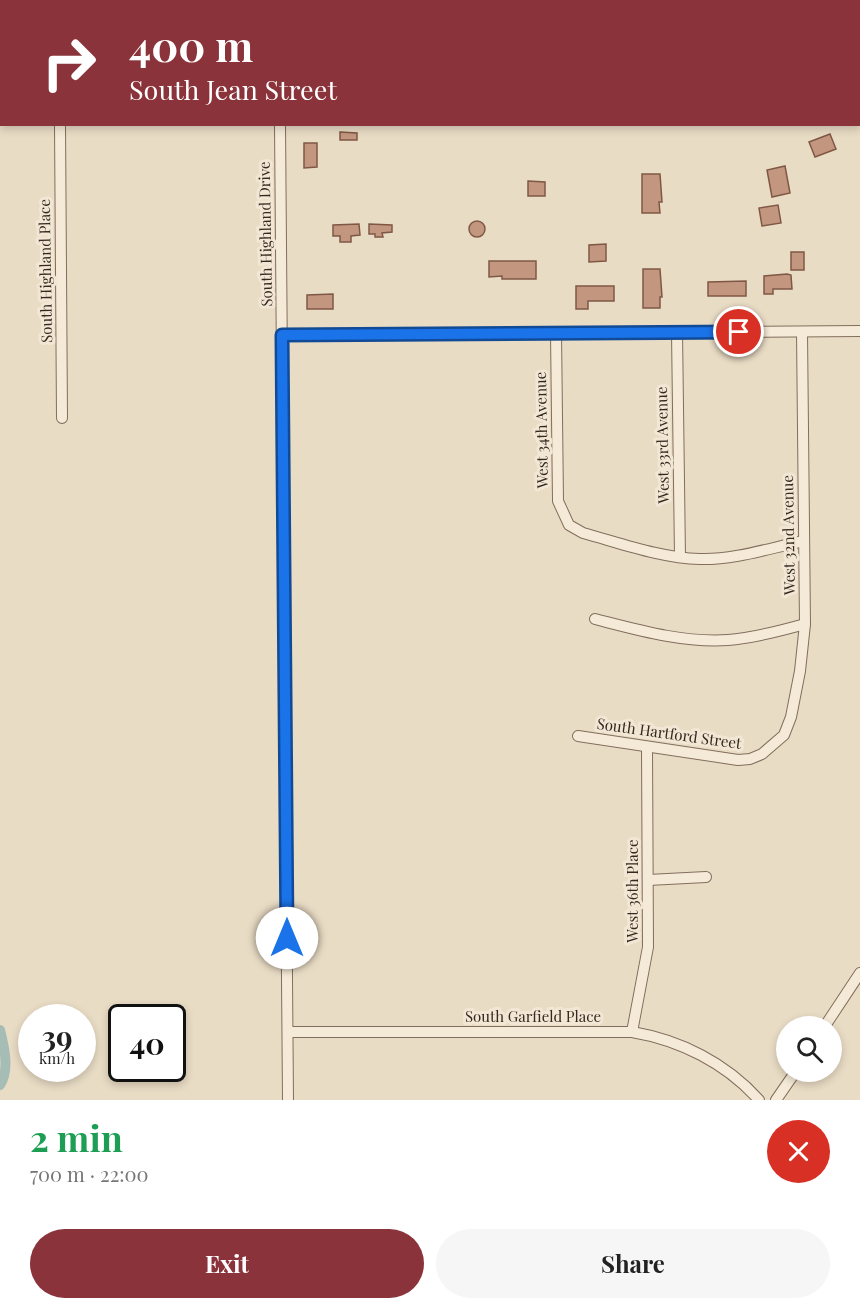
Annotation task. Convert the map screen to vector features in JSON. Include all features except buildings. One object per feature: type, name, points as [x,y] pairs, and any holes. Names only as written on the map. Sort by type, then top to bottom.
[{"type":"street","name":"South Highland Place","points":[[60,126],[62,418]]},
{"type":"street","name":"South Highland Drive","points":[[280,126],[288,1100]]},
{"type":"street","points":[[282,335],[860,331]]},
{"type":"street","name":"West 33rd Avenue","points":[[677,332],[680,557]]},
{"type":"street","name":"West 32nd Avenue","points":[[784,735],[791,717],[805,624],[802,332]]},
{"type":"street","name":"West 34th Avenue","points":[[556,333],[558,501],[569,525],[583,533],[680,557]]},
{"type":"street","points":[[680,557],[719,558],[804,541]]},
{"type":"street","points":[[595,619],[650,633],[688,639],[725,640],[769,634],[805,624]]},
{"type":"street","name":"South Hartford Street","points":[[578,736],[738,760],[750,759],[771,748],[784,735]]},
{"type":"street","name":"West 36th Place","points":[[632,1032],[648,947],[647,747]]},
{"type":"street","points":[[648,880],[706,877]]},
{"type":"street","points":[[832,1016],[860,973]]},
{"type":"street","name":"South Garfield Place","points":[[288,1032],[632,1032],[657,1036],[701,1054],[739,1080],[759,1100]]},
{"type":"street","points":[[776,1100],[788,1082]]},
{"type":"waterway","points":[[0,1030],[5,1065],[0,1085]]},
{"type":"route","points":[[287,938],[282,335],[739,332]]}]
